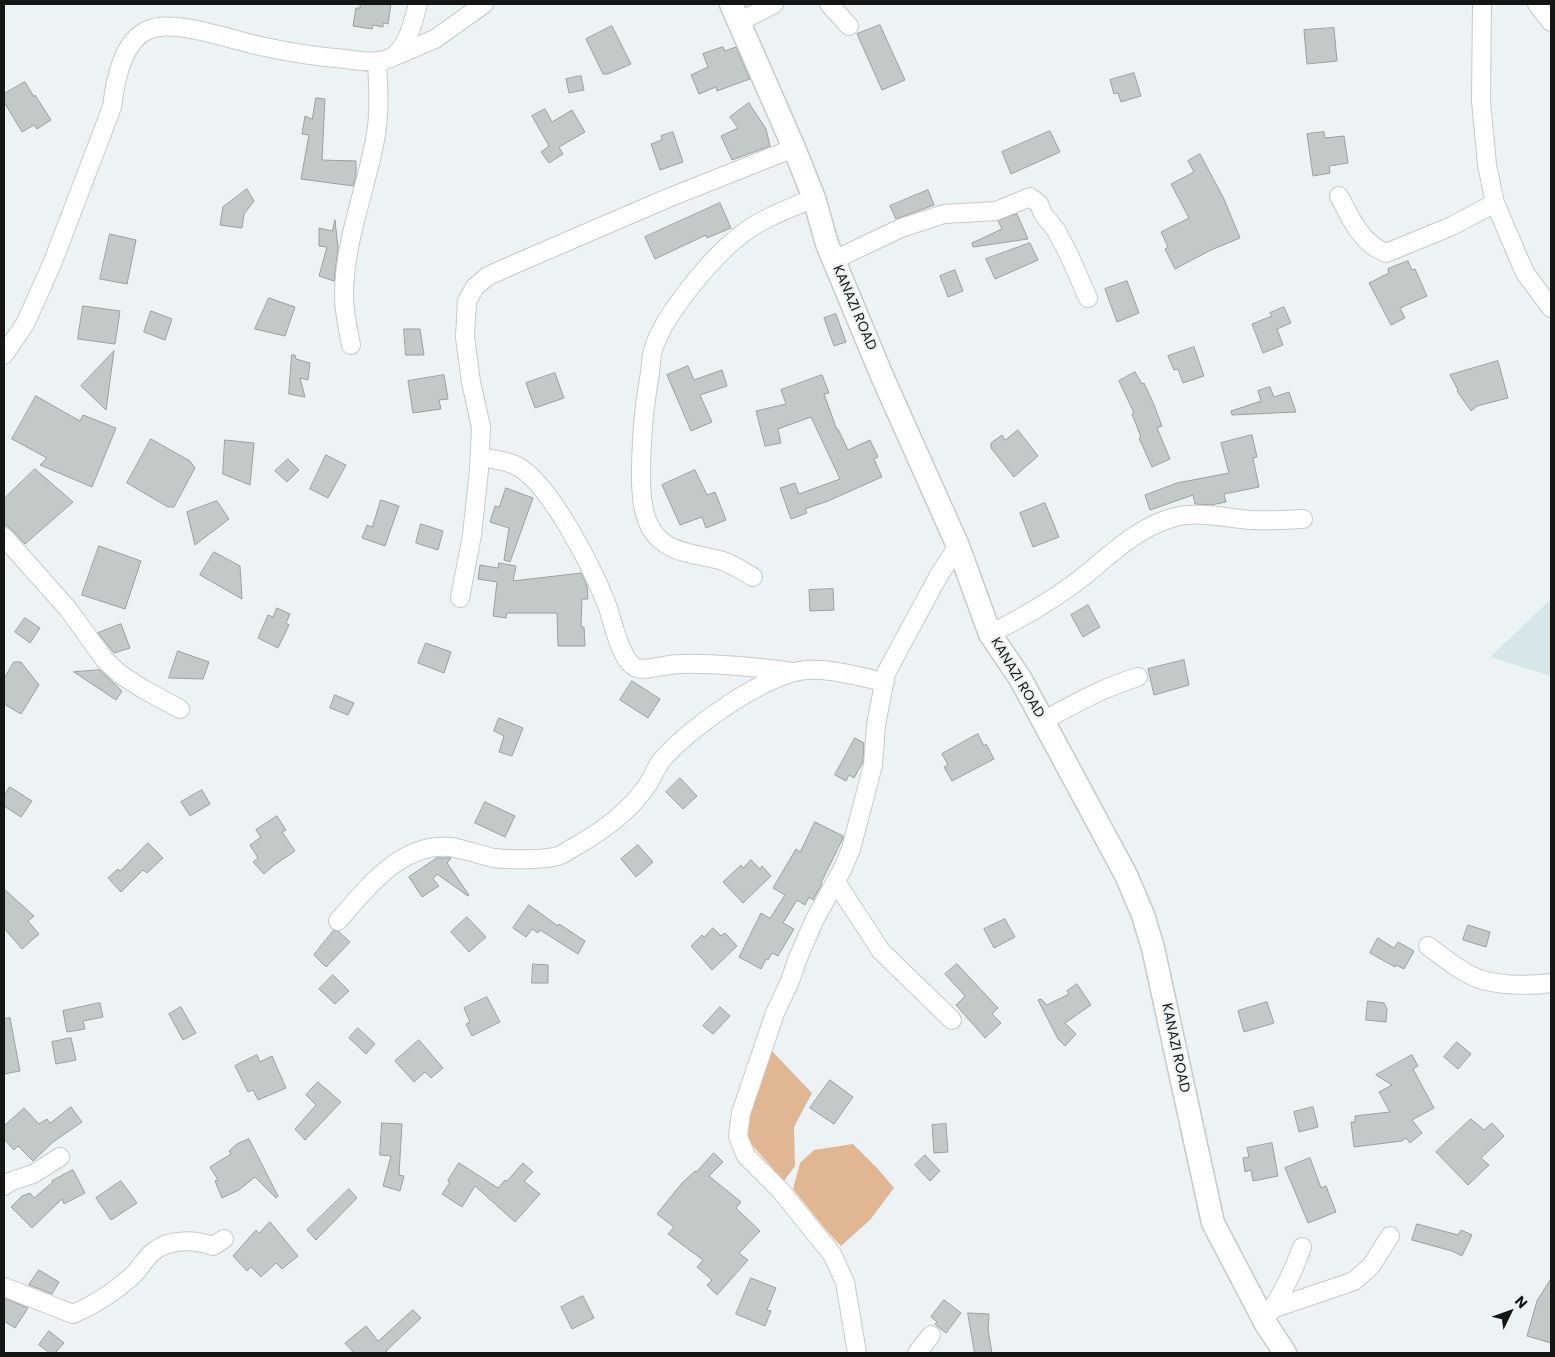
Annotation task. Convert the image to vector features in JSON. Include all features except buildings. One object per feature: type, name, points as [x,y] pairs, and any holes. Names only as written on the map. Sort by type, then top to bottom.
[{"type":"main road","name":"KANAZI ROAD","points":[[735,13],[794,148],[814,198],[827,244],[882,376],[958,546],[990,634],[1020,678],[1126,875],[1143,914],[1213,1223],[1269,1317],[1285,1353]]},
{"type":"street","points":[[351,345],[344,296],[346,272],[349,246],[376,134],[379,89],[385,59],[402,49],[418,4]]},
{"type":"street","points":[[4,355],[25,324],[52,264],[112,106],[115,86],[124,56],[133,43],[147,30],[164,26],[324,57],[385,59],[435,39],[484,4]]},
{"type":"street","points":[[735,13],[774,4]]},
{"type":"street","points":[[829,4],[849,26]]},
{"type":"street","points":[[1482,4],[1481,101],[1487,165],[1495,203],[1525,273],[1551,308]]},
{"type":"street","points":[[1537,4],[1551,22]]},
{"type":"street","points":[[460,598],[472,535],[480,457],[481,427],[465,337],[467,301],[475,287],[488,276],[524,260],[668,198],[794,148]]},
{"type":"street","points":[[1339,196],[1352,221],[1362,234],[1376,249],[1386,253],[1452,226],[1495,203]]},
{"type":"street","points":[[834,260],[901,228],[944,214],[996,210],[1030,197],[1039,204],[1043,214],[1056,230],[1088,298]]},
{"type":"street","points":[[754,577],[726,562],[671,548],[650,527],[642,500],[641,468],[643,418],[654,347],[673,310],[700,276],[743,233],[775,215],[814,198]]},
{"type":"street","points":[[480,457],[496,459],[516,465],[529,474],[544,490],[579,547],[607,605],[626,658],[631,664],[639,669],[676,664],[708,664],[795,672]]},
{"type":"street","points":[[990,634],[1028,614],[1074,583],[1129,539],[1151,525],[1177,516],[1215,516],[1251,520],[1303,520]]},
{"type":"street","points":[[4,537],[68,609],[105,660],[120,674],[180,709]]},
{"type":"street","points":[[857,1353],[845,1282],[832,1254],[781,1191],[746,1156],[738,1136],[744,1100],[752,1084],[775,1013],[814,921],[836,882],[851,849],[872,765],[876,725],[886,673],[939,575],[958,546]]},
{"type":"street","points":[[338,921],[380,875],[396,862],[431,848],[450,847],[495,858],[516,860],[558,856],[597,834],[625,813],[648,784],[660,762],[692,730],[745,694],[783,676],[808,670],[833,671],[885,682]]},
{"type":"street","points":[[1043,721],[1094,694],[1118,683],[1138,677]]},
{"type":"street","points":[[836,882],[881,951],[952,1020]]},
{"type":"street","points":[[1428,946],[1454,966],[1478,978],[1508,984],[1551,982]]},
{"type":"street","points":[[4,1186],[9,1182],[33,1174],[60,1156]]},
{"type":"street","points":[[1269,1317],[1354,1281],[1371,1266],[1390,1236]]},
{"type":"street","points":[[4,1287],[73,1314],[95,1303],[132,1276],[154,1250],[183,1241],[198,1241],[213,1246],[224,1239]]},
{"type":"street","points":[[1269,1317],[1296,1266],[1302,1248]]},
{"type":"street","points":[[918,1353],[931,1335]]},
{"type":"shaded area","points":[[1551,599],[1551,676],[1490,657]]},
{"type":"shaded area","points":[[770,1049],[812,1093],[794,1127],[795,1166],[784,1181],[743,1135]]},
{"type":"shaded area","points":[[853,1144],[894,1188],[870,1220],[841,1246],[793,1189],[800,1163],[814,1150]]}]
